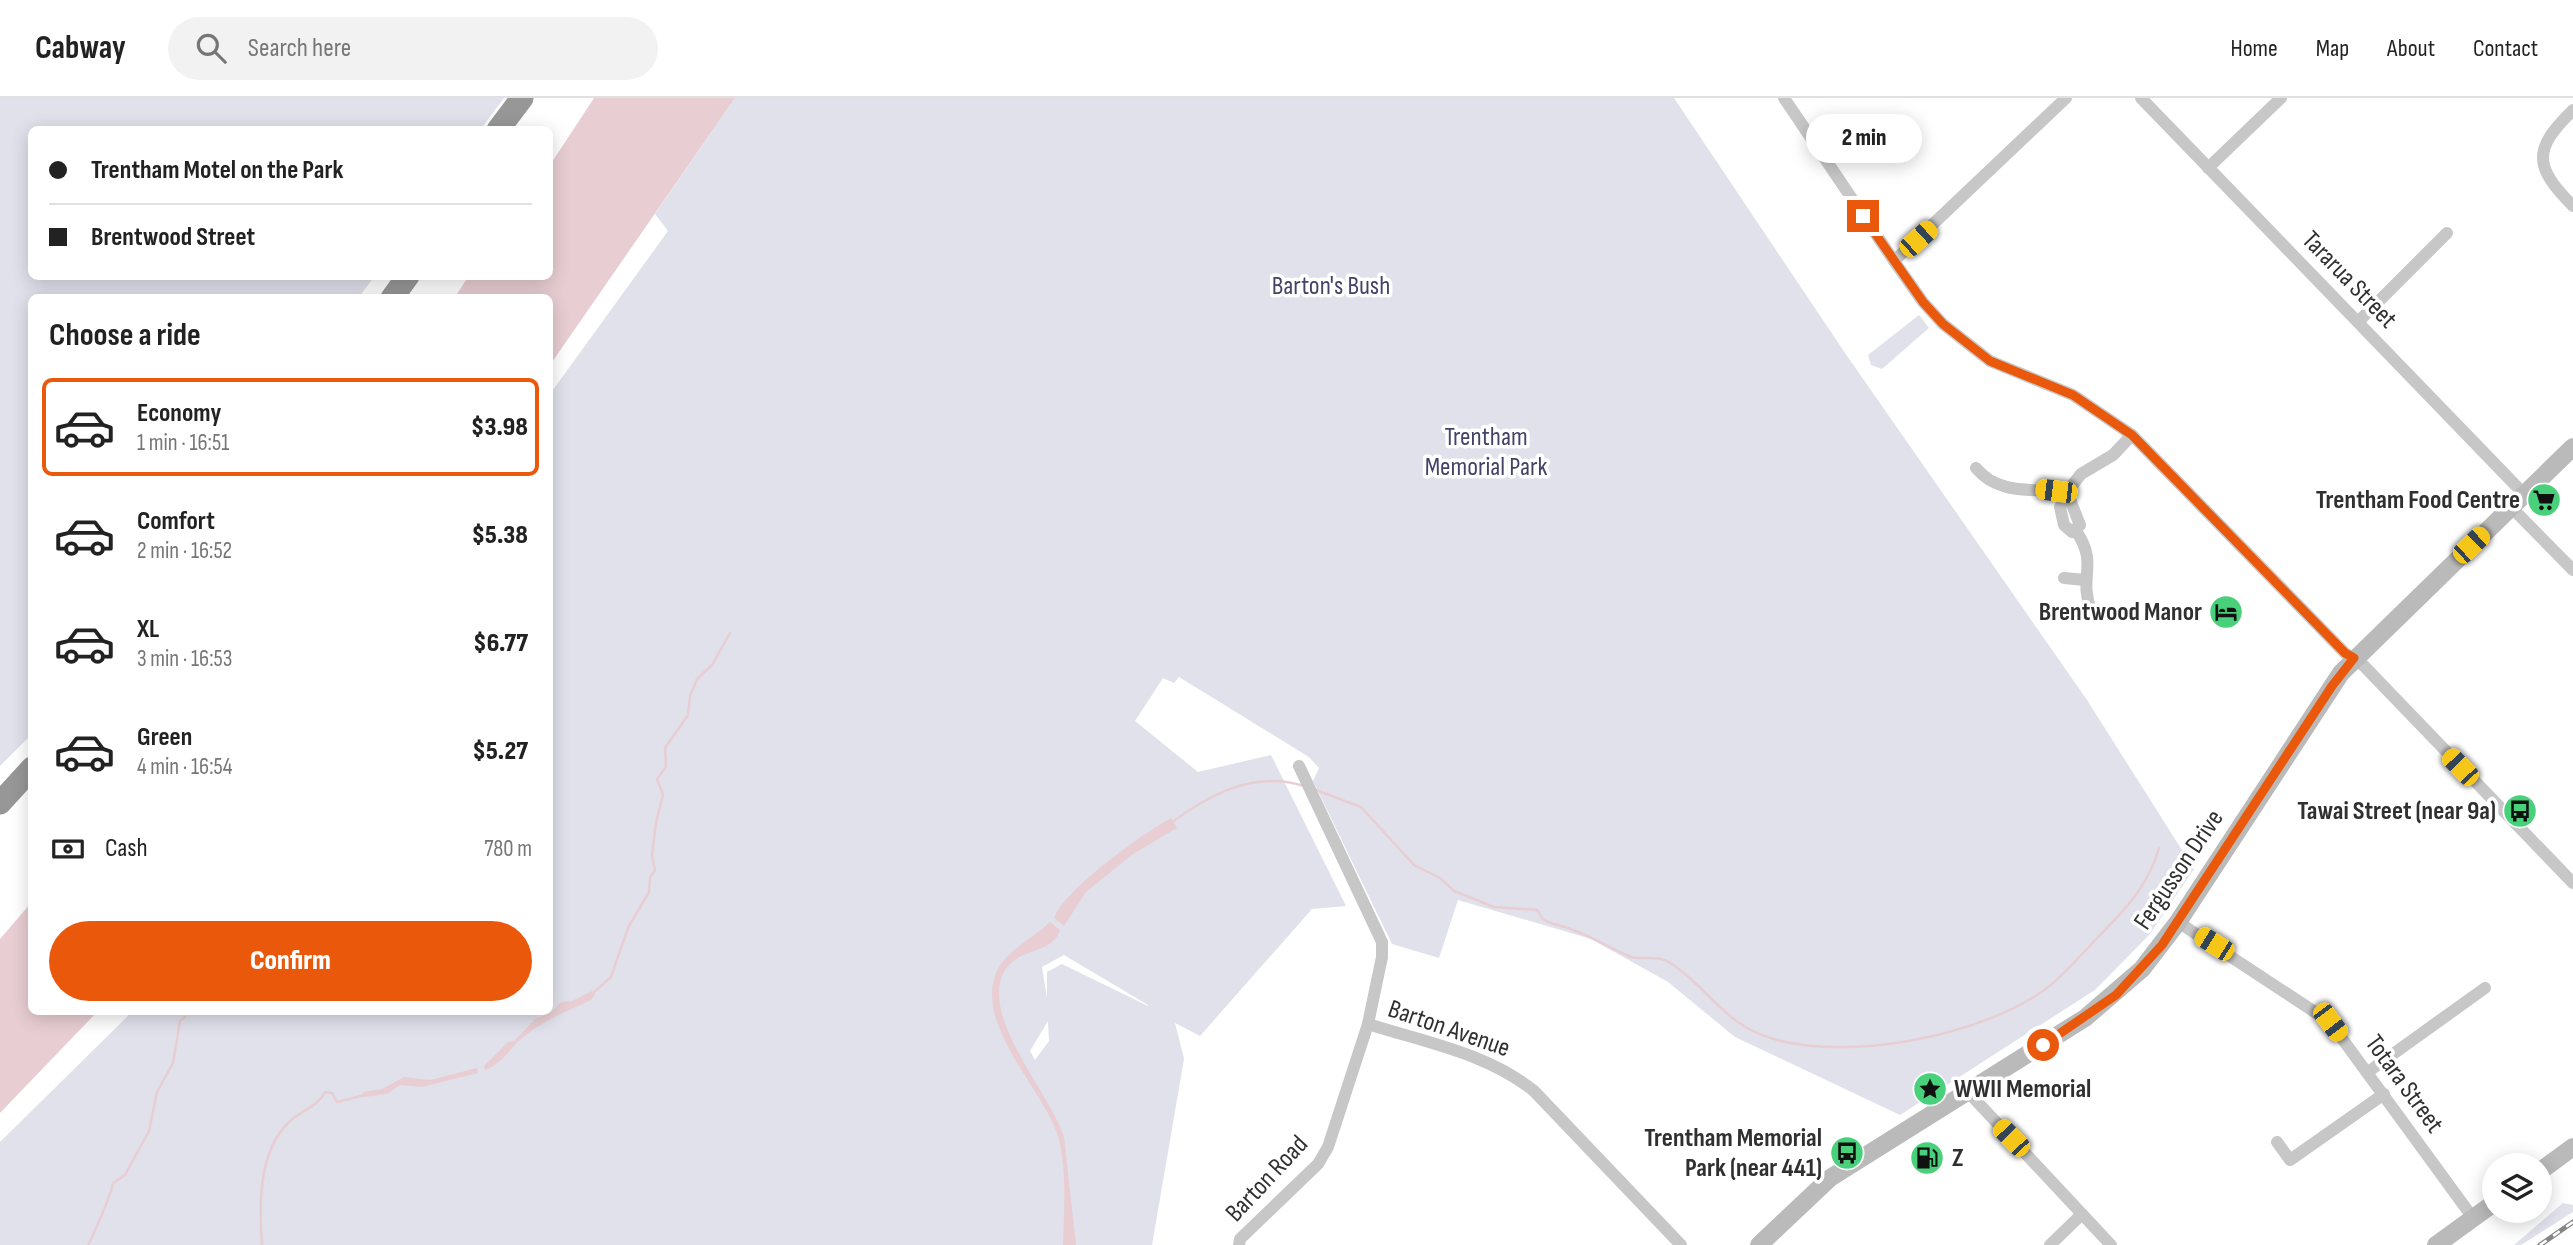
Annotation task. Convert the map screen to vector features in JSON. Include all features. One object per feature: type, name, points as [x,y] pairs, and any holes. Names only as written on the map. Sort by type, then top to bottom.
[{"type":"highway","points":[[501,126],[522,98]]},
{"type":"highway","points":[[519,126],[538,98]]},
{"type":"highway","points":[[0,788],[28,758]]},
{"type":"highway","points":[[0,803],[28,772]]},
{"type":"main road","name":"Fergusson Drive","points":[[1759,1245],[1830,1178],[2085,1018],[2116,995],[2142,969],[2178,922],[2332,686],[2354,658],[2573,447]]},
{"type":"main road","points":[[2552,1162],[2573,1147]]},
{"type":"main road","points":[[2436,1245],[2482,1212]]},
{"type":"street","points":[[1783,98],[1923,302],[1978,353],[2002,368],[2073,395],[2132,435],[2573,883]]},
{"type":"street","points":[[1894,261],[2066,98]]},
{"type":"street","name":"Tararua Street","points":[[2141,98],[2358,322],[2518,500],[2573,570]]},
{"type":"street","points":[[2208,167],[2281,98]]},
{"type":"street","points":[[2573,110],[2545,141],[2543,154],[2549,179],[2573,206]]},
{"type":"street","points":[[2358,322],[2447,233]]},
{"type":"street","points":[[2067,493],[2081,474],[2113,455],[2132,435]]},
{"type":"street","points":[[1976,468],[1985,478],[2002,487],[2067,493],[2072,498],[2080,525],[2076,530],[2089,555],[2085,596],[2091,610]]},
{"type":"street","points":[[2064,578],[2085,580]]},
{"type":"street","name":"Barton Avenue","points":[[1299,766],[1382,942],[1382,957],[1368,1024],[1491,1063],[1513,1074],[1534,1091],[1681,1245]]},
{"type":"street","name":"Totara Street","points":[[2178,922],[2320,1013],[2368,1072],[2473,1218]]},
{"type":"street","points":[[2368,1072],[2486,988]]},
{"type":"street","name":"Barton Road","points":[[1239,1245],[1240,1239],[1306,1178],[1328,1147],[1368,1024]]},
{"type":"street","points":[[1968,1091],[2111,1245]]},
{"type":"street","points":[[2277,1142],[2290,1160],[2384,1094]]},
{"type":"street","points":[[2050,1245],[2082,1214]]},
{"type":"green space","points":[[0,98],[504,98],[483,126],[28,126],[28,280],[372,280],[361,294],[28,294],[28,738],[0,766]]},
{"type":"green space","points":[[735,98],[1674,98],[1845,353],[2087,700],[2194,869],[2150,934],[2095,990],[1900,1115],[1735,1037],[1668,982],[1591,939],[1458,900],[1439,958],[1392,944],[1313,781],[1319,768],[1309,757],[1179,677],[1174,683],[1163,678],[1135,721],[1198,772],[1271,755],[1346,906],[1312,909],[1200,1036],[1175,1023],[1184,1059],[1152,1245],[0,1245],[0,1142],[129,1015],[553,1015],[553,390],[668,231],[655,214]],"holes":[[[1064,955],[1148,1005],[1062,964],[1047,972],[1047,998],[1042,967]],[[1048,1021],[1049,1041],[1035,1060],[1030,1051]]]},
{"type":"green space","points":[[1919,315],[1929,328],[1882,369],[1871,365],[1868,355]]},
{"type":"green space","points":[[2563,1203],[2573,1205],[2573,1212],[2521,1245],[2514,1245],[2540,1223],[2552,1223],[2552,1212]]},
{"type":"shaded area","points":[[594,98],[735,98],[553,361],[553,294],[457,294],[466,280],[553,280],[553,160]]},
{"type":"shaded area","points":[[1171,818],[1177,828],[1133,854],[1086,892],[1064,926],[1054,918],[1061,906],[1088,878],[1124,849]]},
{"type":"shaded area","points":[[28,906],[28,1015],[94,1015],[0,1113],[0,939]]},
{"type":"shaded area","points":[[1050,922],[1060,930],[1056,938],[1050,944],[1016,959],[1009,965],[1003,974],[999,992],[1009,1034],[1064,1137],[1076,1245],[1063,1245],[1064,1170],[1055,1128],[1001,1032],[994,1012],[992,992],[1000,965],[1013,951]]},
{"type":"shaded area","points":[[592,991],[595,995],[591,1000],[535,1028],[500,1061],[485,1070],[484,1066],[535,1019],[553,1015],[553,1010],[561,1002],[572,1001]]},
{"type":"shaded area","points":[[477,1068],[478,1073],[422,1087],[400,1085],[387,1094],[364,1097],[363,1092],[382,1089],[404,1077],[430,1080]]},
{"type":"waterway","points":[[593,993],[611,977],[628,928],[649,892],[650,878],[655,870],[652,855],[656,822],[663,795],[657,779],[666,767],[665,748],[688,715],[690,696],[697,679],[712,665],[730,633]]},
{"type":"waterway","points":[[1171,823],[1217,794],[1251,783],[1286,782],[1304,786]]},
{"type":"waterway","points":[[1316,790],[1361,807],[1414,865],[1440,878],[1454,891],[1494,907],[1537,910],[1546,921],[1580,933],[1631,957],[1667,961],[1689,977],[1730,1016],[1753,1031],[1785,1042],[1823,1047],[1907,1041],[1949,1032],[1989,1019],[2024,1003],[2052,984],[2119,916],[2143,884],[2159,848]]},
{"type":"waterway","points":[[88,1245],[113,1183],[125,1175],[149,1131],[157,1092],[173,1063],[180,1021],[185,1017]]},
{"type":"waterway","points":[[262,1245],[263,1180],[271,1148],[279,1134],[289,1122],[318,1102],[325,1092],[332,1093],[337,1102],[365,1095]]},
{"type":"railway","points":[[2540,1245],[2573,1222]]},
{"type":"place","name":"Trentham Food Centre","points":[[2544,500]]},
{"type":"place","name":"Brentwood Manor","points":[[2226,612]]},
{"type":"place","name":"Tawai Street (near 9a)","points":[[2520,811]]},
{"type":"place","name":"WWII Memorial","points":[[1930,1089]]},
{"type":"place","name":"Trentham Memorial Park (near 441)","points":[[1847,1153]]},
{"type":"place","name":"Z","points":[[1927,1158]]},
{"type":"route","points":[[1863,216],[1923,302],[1943,324],[1990,361],[2073,395],[2132,435],[2345,653],[2354,658],[2332,686],[2162,945],[2116,995],[2043,1045]]},
{"type":"park label","name":"Barton's Bush","points":[[1331,286]]},
{"type":"park label","name":"Trentham Memorial Park","points":[[1486,452]]}]
